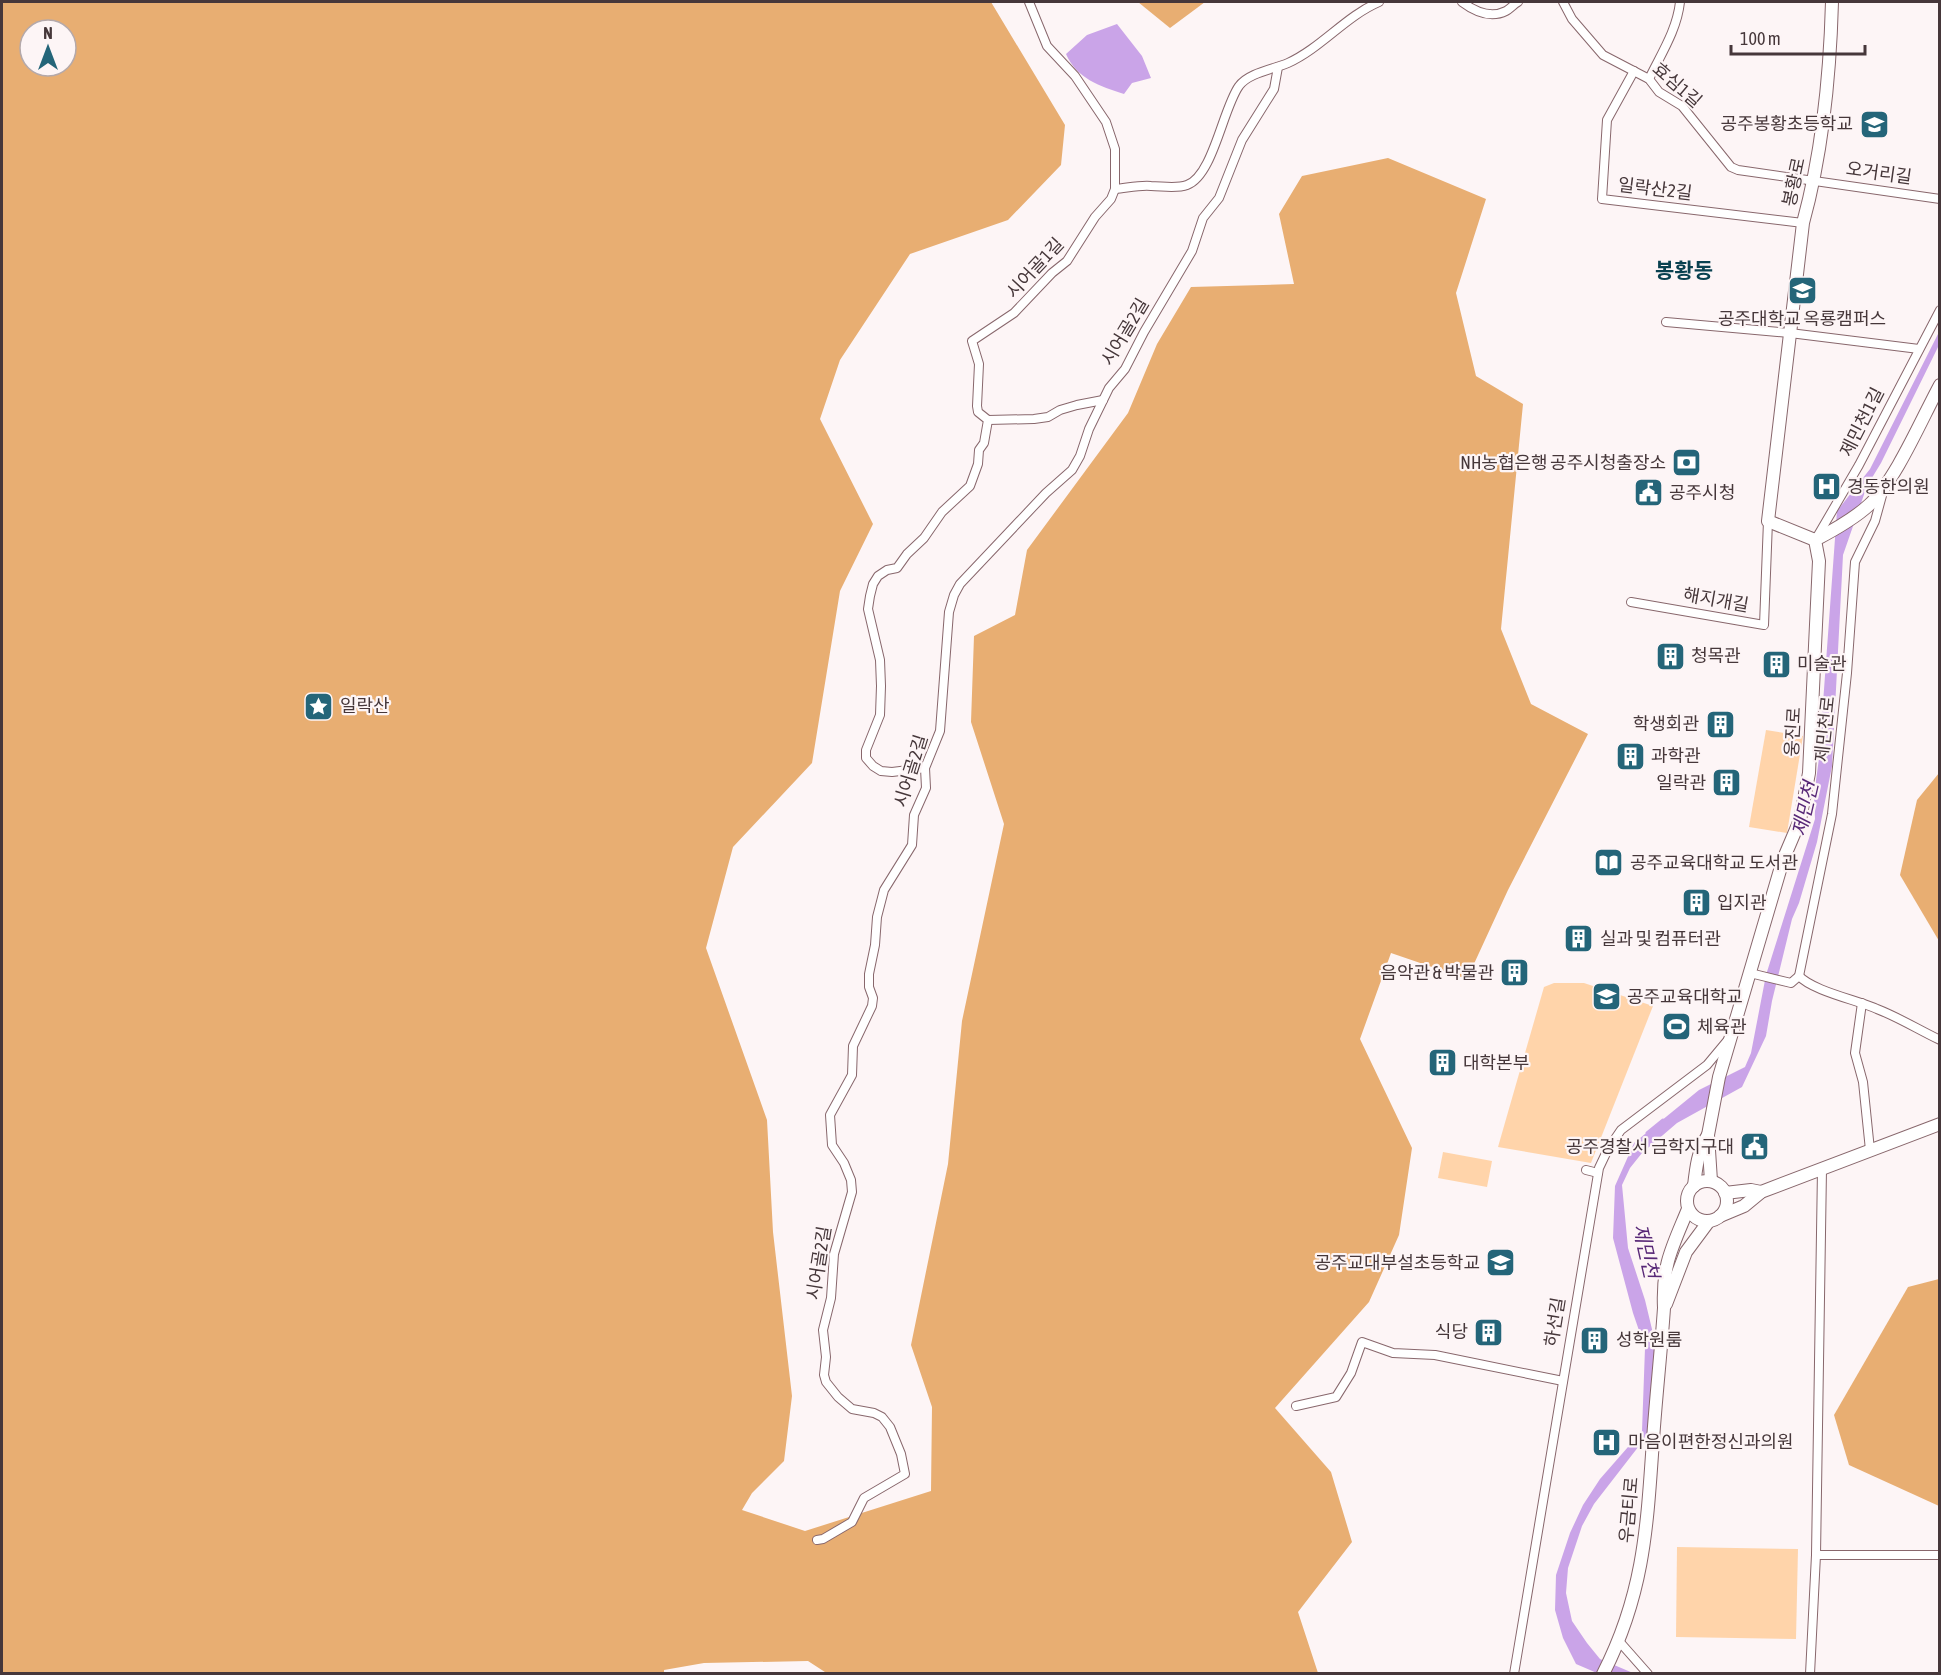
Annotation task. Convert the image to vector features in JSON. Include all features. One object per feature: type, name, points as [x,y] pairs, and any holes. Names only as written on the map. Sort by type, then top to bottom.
[{"type":"main road","name":"봉황로","points":[[1768,521],[1803,223],[1815,180],[1830,74],[1832,2]]},
{"type":"main road","points":[[1768,521],[1815,540],[1870,504],[1884,488],[1940,385]]},
{"type":"main road","name":"웅진로","points":[[1707,1135],[1719,1077],[1784,860],[1800,820],[1809,773],[1819,561],[1815,540]]},
{"type":"main road","name":"우금티로","points":[[1664,1308],[1686,1252],[1715,1219],[1744,1206],[1761,1192],[1940,1124]]},
{"type":"main road","points":[[1707,1135],[1711,1181]]},
{"type":"main road","points":[[1694,1186],[1711,1181],[1725,1193],[1727,1205],[1715,1219],[1697,1218],[1689,1209],[1687,1197],[1694,1186],[1698,1157],[1707,1135]]},
{"type":"main road","name":"우금티로","points":[[1725,1193],[1761,1192]]},
{"type":"main road","name":"우금티로","points":[[1603,1674],[1626,1626],[1646,1541],[1665,1268],[1670,1250],[1689,1209]]},
{"type":"street","points":[[1029,2],[1047,46],[1075,76],[1106,122],[1115,149],[1115,189],[1148,185],[1176,187],[1194,182],[1207,165],[1226,113],[1240,84],[1254,76],[1291,62],[1379,2]]},
{"type":"street","points":[[1462,2],[1480,12],[1493,15],[1506,11],[1518,2]]},
{"type":"street","name":"효심1길","points":[[1563,2],[1572,19],[1603,55],[1649,79],[1659,92],[1687,112],[1731,167],[1738,171],[1815,180]]},
{"type":"street","points":[[1649,79],[1674,28],[1680,2]]},
{"type":"street","name":"시어골2길","points":[[817,1540],[823,1539],[852,1522],[864,1498],[905,1474],[896,1439],[882,1417],[874,1413],[852,1409],[826,1382],[823,1330],[831,1298],[834,1254],[852,1192],[851,1180],[844,1163],[832,1145],[830,1113],[852,1075],[853,1046],[872,1006],[873,998],[868,974],[877,916],[884,890],[912,845],[914,815],[926,788],[925,768],[940,731],[949,612],[954,595],[960,584],[1010,530],[1072,470],[1109,388],[1125,369],[1192,251],[1203,218],[1219,198],[1242,140],[1274,89],[1278,67]]},
{"type":"street","name":"일락산2길","points":[[1634,71],[1607,120],[1602,199],[1803,223]]},
{"type":"street","name":"오거리길","points":[[1815,180],[1940,199]]},
{"type":"street","name":"시어골1길","points":[[988,420],[978,412],[979,364],[972,341],[1014,313],[1052,273],[1067,261],[1095,217],[1111,200],[1115,189]]},
{"type":"street","name":"제민천1길","points":[[1815,540],[1848,486],[1940,310]]},
{"type":"street","points":[[1666,322],[1790,333],[1919,349]]},
{"type":"street","points":[[925,768],[882,771],[866,758],[866,750],[880,715],[882,686],[880,660],[868,609],[870,596],[878,576],[886,570],[897,568],[907,554],[924,538],[942,512],[970,486],[978,464],[979,450],[984,443],[988,420],[1048,417],[1060,410],[1103,400]]},
{"type":"street","name":"제민천로","points":[[1800,976],[1832,814],[1847,673],[1855,562],[1875,521],[1884,488]]},
{"type":"street","name":"해지개길","points":[[1631,602],[1764,625],[1768,521]]},
{"type":"street","points":[[1750,973],[1791,984],[1800,976],[1804,981],[1878,1009],[1940,1040]]},
{"type":"street","points":[[1862,1003],[1855,1053],[1863,1082],[1870,1150]]},
{"type":"street","name":"하선길","points":[[1514,1674],[1598,1173],[1608,1149],[1621,1130],[1707,1065],[1733,1032]]},
{"type":"street","points":[[1810,1674],[1816,1555],[1822,1168]]},
{"type":"street","points":[[1586,1170],[1598,1173]]},
{"type":"street","points":[[1296,1406],[1336,1397],[1352,1373],[1362,1342],[1393,1353],[1435,1355],[1563,1381]]},
{"type":"street","points":[[1816,1555],[1940,1555]]},
{"type":"street","points":[[1618,1640],[1648,1674]]},
{"type":"shaded area","points":[[2,2],[991,2],[1065,125],[1061,165],[1008,220],[910,254],[840,360],[820,419],[873,524],[840,591],[812,763],[733,847],[706,948],[767,1120],[773,1232],[792,1396],[784,1461],[752,1493],[742,1510],[805,1531],[931,1491],[932,1407],[911,1345],[948,1164],[962,1021],[1004,824],[971,722],[974,636],[1015,615],[1027,550],[1128,413],[1157,344],[1191,287],[1294,284],[1279,214],[1302,176],[1388,158],[1486,199],[1456,293],[1476,376],[1523,404],[1501,629],[1531,704],[1588,734],[1508,890],[1467,979],[1391,953],[1360,1039],[1412,1148],[1399,1235],[1369,1302],[1275,1408],[1331,1472],[1352,1542],[1298,1612],[1318,1673],[828,1674],[808,1661],[704,1663],[664,1670],[664,1674],[2,1674]]},
{"type":"shaded area","points":[[1138,2],[1205,2],[1170,28]]},
{"type":"shaded area","points":[[1117,24],[1142,56],[1151,78],[1132,83],[1124,94],[1083,76],[1076,70],[1066,54],[1087,35]]},
{"type":"shaded area","name":"제민천","points":[[1939,332],[1939,345],[1881,463],[1867,486],[1843,555],[1832,766],[1817,842],[1792,919],[1766,1036],[1742,1087],[1677,1123],[1642,1153],[1630,1168],[1622,1185],[1628,1248],[1645,1300],[1656,1346],[1649,1433],[1594,1504],[1582,1526],[1568,1568],[1566,1593],[1572,1621],[1600,1659],[1633,1673],[1597,1673],[1576,1664],[1563,1638],[1555,1610],[1556,1575],[1570,1533],[1583,1505],[1600,1479],[1642,1431],[1645,1348],[1613,1238],[1615,1186],[1634,1143],[1699,1090],[1745,1067],[1751,1053],[1766,975],[1815,819],[1814,796],[1819,758],[1837,511],[1870,469]]},
{"type":"shaded area","points":[[1766,730],[1803,736],[1787,833],[1749,827]]},
{"type":"shaded area","points":[[1939,773],[1939,941],[1900,875],[1917,800]]},
{"type":"shaded area","points":[[1554,983],[1584,983],[1653,1006],[1591,1163],[1498,1147],[1544,987]]},
{"type":"shaded area","points":[[1443,1152],[1492,1161],[1487,1187],[1438,1178]]},
{"type":"shaded area","points":[[1940,1279],[1939,1506],[1849,1465],[1834,1415],[1908,1287]]},
{"type":"shaded area","points":[[1677,1547],[1798,1549],[1796,1639],[1676,1637]]},
{"type":"waterway","name":"제민천","points":[[1647,1133],[1663,1120]]},
{"type":"place","name":"공주봉황초등학교","points":[[1874,124]]},
{"type":"place","name":"공주대학교 옥룡캠퍼스","points":[[1802,290]]},
{"type":"place","name":"NH농협은행 공주시청출장소","points":[[1687,463]]},
{"type":"place","name":"경동한의원","points":[[1826,487]]},
{"type":"place","name":"공주시청","points":[[1648,493]]},
{"type":"place","name":"청목관","points":[[1670,656]]},
{"type":"place","name":"미술관","points":[[1776,664]]},
{"type":"place","name":"일락산","points":[[319,706]]},
{"type":"place","name":"학생회관","points":[[1720,724]]},
{"type":"place","name":"과학관","points":[[1630,756]]},
{"type":"place","name":"일락관","points":[[1727,783]]},
{"type":"place","name":"공주교육대학교 도서관","points":[[1609,863]]},
{"type":"place","name":"입지관","points":[[1696,903]]},
{"type":"place","name":"실과 및 컴퓨터관","points":[[1579,939]]},
{"type":"place","name":"음악관 & 박물관","points":[[1515,973]]},
{"type":"place","name":"공주교육대학교","points":[[1606,997]]},
{"type":"place","name":"체육관","points":[[1676,1027]]},
{"type":"place","name":"대학본부","points":[[1442,1063]]},
{"type":"place","name":"공주경찰서 금학지구대","points":[[1755,1147]]},
{"type":"place","name":"공주교대부설초등학교","points":[[1501,1263]]},
{"type":"place","name":"식당","points":[[1489,1332]]},
{"type":"place","name":"성학원룸","points":[[1595,1340]]},
{"type":"place","name":"마음이편한정신과의원","points":[[1607,1442]]},
{"type":"district","name":"봉황동","points":[[1684,271]]}]
